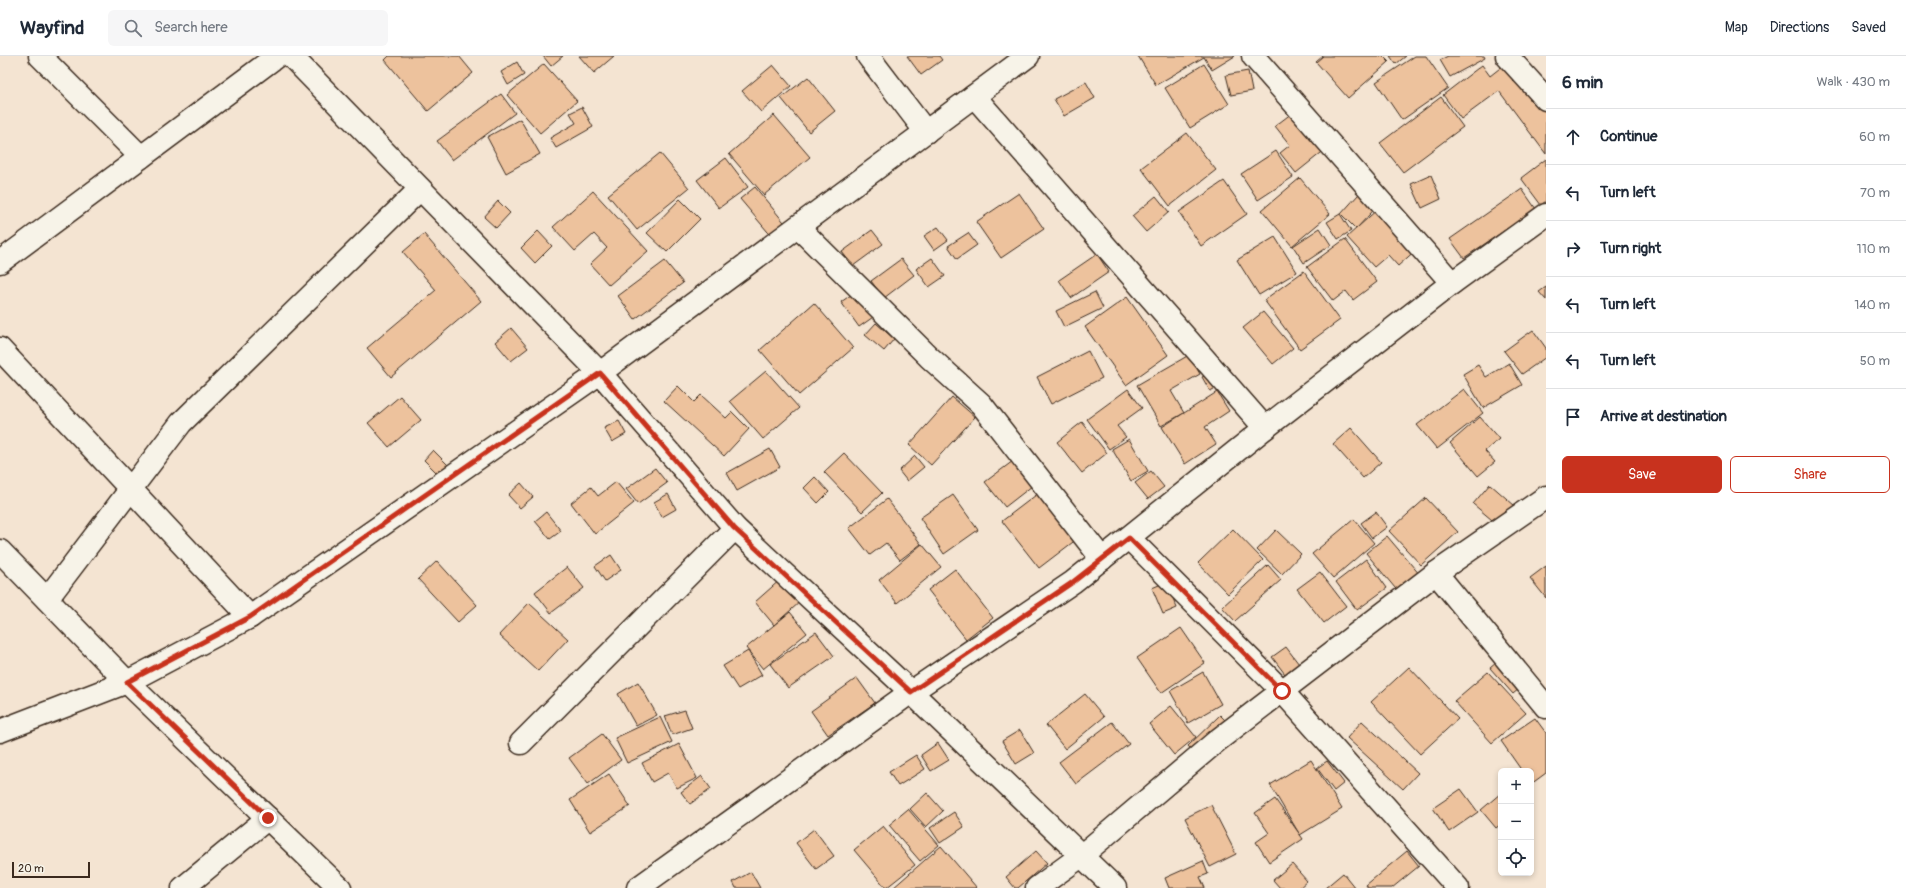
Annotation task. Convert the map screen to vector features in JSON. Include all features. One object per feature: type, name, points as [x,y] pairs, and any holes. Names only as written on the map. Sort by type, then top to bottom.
[{"type":"street","points":[[40,56],[141,157]]},
{"type":"street","points":[[0,262],[278,56]]},
{"type":"street","points":[[868,56],[926,132]]},
{"type":"street","points":[[0,731],[127,682],[250,617],[600,373],[1028,56]]},
{"type":"street","points":[[1253,56],[1452,283]]},
{"type":"street","points":[[1507,56],[1546,99]]},
{"type":"street","points":[[301,59],[420,189],[600,373],[734,528],[911,692],[1115,888]]},
{"type":"street","points":[[974,96],[1265,428]]},
{"type":"street","points":[[47,600],[181,422],[420,189]]},
{"type":"street","points":[[638,888],[911,692],[1073,582],[1265,428],[1452,283],[1546,215]]},
{"type":"street","points":[[798,227],[929,357],[981,404],[1102,559]]},
{"type":"street","points":[[0,349],[250,617]]},
{"type":"street","points":[[1037,888],[1081,856],[1218,740],[1436,573],[1546,497]]},
{"type":"street","points":[[521,743],[734,528]]},
{"type":"street","points":[[1129,538],[1282,691],[1458,888]]},
{"type":"street","points":[[0,552],[127,682],[340,888]]},
{"type":"street","points":[[1436,573],[1546,707]]},
{"type":"street","points":[[183,888],[268,818]]},
{"type":"building","points":[[389,56],[459,56],[473,73],[428,111],[385,60]]},
{"type":"building","points":[[543,56],[563,56],[551,66]]},
{"type":"building","points":[[579,56],[614,56],[594,73]]},
{"type":"building","points":[[907,56],[939,56],[942,60],[921,75]]},
{"type":"building","points":[[1138,56],[1235,56],[1212,70],[1204,57],[1156,85]]},
{"type":"building","points":[[1323,56],[1383,56],[1389,62],[1348,98],[1316,62]]},
{"type":"building","points":[[1390,56],[1406,56],[1396,64]]},
{"type":"building","points":[[1415,56],[1426,56],[1448,88],[1402,120],[1376,82]]},
{"type":"building","points":[[1448,56],[1484,56],[1485,58],[1450,77],[1440,60]]},
{"type":"building","points":[[1509,61],[1546,110],[1546,154],[1499,91],[1461,119],[1443,95],[1482,65],[1490,76]]},
{"type":"building","points":[[517,62],[524,75],[508,85],[501,72]]},
{"type":"building","points":[[544,64],[577,101],[540,133],[507,95]]},
{"type":"building","points":[[1204,64],[1229,104],[1190,128],[1165,88]]},
{"type":"building","points":[[773,65],[791,86],[761,112],[742,91]]},
{"type":"building","points":[[1248,71],[1252,91],[1231,95],[1226,75]]},
{"type":"building","points":[[808,77],[835,111],[809,132],[781,98]]},
{"type":"building","points":[[1086,82],[1095,98],[1064,116],[1054,99]]},
{"type":"building","points":[[501,94],[515,113],[452,160],[437,141]]},
{"type":"building","points":[[1441,97],[1463,127],[1403,172],[1380,143]]},
{"type":"building","points":[[582,107],[593,127],[556,148],[550,138],[576,123],[570,113]]},
{"type":"building","points":[[1296,110],[1326,149],[1296,173],[1280,153],[1290,145],[1275,126]]},
{"type":"building","points":[[774,115],[810,157],[764,195],[729,154]]},
{"type":"building","points":[[520,119],[540,154],[506,173],[487,137]]},
{"type":"building","points":[[1187,133],[1216,170],[1170,206],[1141,168]]},
{"type":"building","points":[[1276,151],[1293,177],[1258,200],[1241,174]]},
{"type":"building","points":[[660,153],[689,188],[637,230],[608,195]]},
{"type":"building","points":[[726,158],[748,187],[719,208],[697,180]]},
{"type":"building","points":[[1546,159],[1546,201],[1541,205],[1521,178]]},
{"type":"building","points":[[1431,175],[1441,199],[1422,208],[1411,184]]},
{"type":"building","points":[[1300,178],[1330,214],[1292,246],[1262,210]]},
{"type":"building","points":[[1224,181],[1247,214],[1201,246],[1179,212]]},
{"type":"building","points":[[1367,185],[1383,200],[1356,229],[1341,214]]},
{"type":"building","points":[[755,187],[788,227],[773,238],[740,199]]},
{"type":"building","points":[[1522,189],[1536,209],[1464,258],[1450,239]]},
{"type":"building","points":[[593,191],[648,251],[609,285],[590,264],[607,248],[594,234],[575,251],[553,227]]},
{"type":"building","points":[[1019,193],[1044,229],[1001,258],[976,222]]},
{"type":"building","points":[[1156,196],[1169,212],[1146,232],[1132,216]]},
{"type":"building","points":[[680,199],[700,219],[667,252],[647,233]]},
{"type":"building","points":[[498,201],[510,213],[496,228],[484,217]]},
{"type":"building","points":[[1380,207],[1418,248],[1398,266],[1388,255],[1374,267],[1347,237]]},
{"type":"building","points":[[1340,214],[1351,231],[1338,239],[1327,222]]},
{"type":"building","points":[[938,227],[948,240],[934,250],[924,236]]},
{"type":"building","points":[[1320,228],[1331,245],[1304,263],[1293,246]]},
{"type":"building","points":[[872,230],[883,244],[853,266],[842,252]]},
{"type":"building","points":[[538,231],[552,246],[535,263],[521,248]]},
{"type":"building","points":[[968,233],[977,245],[957,259],[948,246]]},
{"type":"building","points":[[424,234],[481,301],[391,377],[367,348],[436,290],[403,252]]},
{"type":"building","points":[[1275,237],[1297,272],[1259,295],[1237,260]]},
{"type":"building","points":[[1345,239],[1377,282],[1353,300],[1346,291],[1333,301],[1307,267]]},
{"type":"building","points":[[1097,254],[1109,272],[1071,298],[1059,280]]},
{"type":"building","points":[[932,258],[945,276],[929,287],[916,269]]},
{"type":"building","points":[[901,259],[914,275],[884,298],[871,281]]},
{"type":"building","points":[[665,261],[683,283],[635,319],[618,296]]},
{"type":"building","points":[[1304,271],[1340,320],[1300,349],[1264,300]]},
{"type":"building","points":[[1546,287],[1546,300],[1539,292]]},
{"type":"building","points":[[858,290],[876,315],[859,327],[841,302]]},
{"type":"building","points":[[1095,292],[1103,308],[1064,327],[1056,311]]},
{"type":"building","points":[[1127,297],[1168,355],[1126,385],[1085,327]]},
{"type":"building","points":[[814,303],[853,348],[799,395],[760,350]]},
{"type":"building","points":[[1263,312],[1293,348],[1273,364],[1243,328]]},
{"type":"building","points":[[876,323],[894,339],[884,351],[865,335]]},
{"type":"building","points":[[511,328],[528,348],[511,361],[495,342]]},
{"type":"building","points":[[1533,330],[1546,348],[1546,357],[1522,374],[1504,351]]},
{"type":"building","points":[[1088,351],[1102,378],[1051,404],[1037,377]]},
{"type":"building","points":[[1189,355],[1200,374],[1171,391],[1184,413],[1161,426],[1137,385]]},
{"type":"building","points":[[1509,363],[1522,385],[1483,408],[1463,374],[1478,365],[1486,377]]},
{"type":"building","points":[[1217,369],[1224,384],[1210,391],[1202,377]]},
{"type":"building","points":[[766,371],[799,408],[763,439],[730,401]]},
{"type":"building","points":[[678,386],[694,402],[701,395],[726,418],[732,412],[749,429],[724,456],[664,401]]},
{"type":"building","points":[[1128,389],[1142,408],[1117,426],[1126,437],[1109,449],[1087,419]]},
{"type":"building","points":[[1464,389],[1483,413],[1437,449],[1417,425]]},
{"type":"building","points":[[1217,392],[1229,411],[1205,427],[1216,444],[1185,464],[1162,427]]},
{"type":"building","points":[[400,396],[421,420],[389,447],[368,423]]},
{"type":"building","points":[[952,397],[975,417],[931,465],[909,445]]},
{"type":"building","points":[[1480,417],[1499,439],[1485,451],[1495,462],[1478,476],[1450,443]]},
{"type":"building","points":[[619,421],[626,434],[612,442],[604,428]]},
{"type":"building","points":[[1082,422],[1107,453],[1082,473],[1057,442]]},
{"type":"building","points":[[1351,428],[1381,462],[1363,478],[1333,444]]},
{"type":"building","points":[[1129,439],[1148,471],[1131,481],[1112,449]]},
{"type":"building","points":[[770,449],[780,467],[737,491],[727,473]]},
{"type":"building","points":[[433,450],[448,465],[439,475],[424,460]]},
{"type":"building","points":[[844,453],[882,493],[862,512],[824,472]]},
{"type":"building","points":[[915,456],[924,467],[907,481],[899,471]]},
{"type":"building","points":[[1013,461],[1032,486],[1005,507],[985,482]]},
{"type":"building","points":[[655,468],[667,483],[638,504],[626,489]]},
{"type":"building","points":[[1151,471],[1164,487],[1148,499],[1135,483]]},
{"type":"building","points":[[815,477],[829,492],[818,503],[804,488]]},
{"type":"building","points":[[616,482],[634,503],[595,534],[571,503],[591,487],[598,496]]},
{"type":"building","points":[[521,483],[533,497],[520,508],[508,495]]},
{"type":"building","points":[[1490,484],[1515,506],[1498,525],[1473,504]]},
{"type":"building","points":[[1040,492],[1077,539],[1039,568],[1002,521]]},
{"type":"building","points":[[668,494],[676,509],[662,517],[654,502]]},
{"type":"building","points":[[953,495],[978,530],[944,554],[920,518]]},
{"type":"building","points":[[1426,498],[1458,532],[1421,565],[1389,531]]},
{"type":"building","points":[[887,499],[921,544],[900,560],[886,543],[870,555],[849,528]]},
{"type":"building","points":[[546,512],[561,531],[550,539],[535,521]]},
{"type":"building","points":[[1376,512],[1387,527],[1372,538],[1361,523]]},
{"type":"building","points":[[1354,519],[1374,543],[1333,578],[1312,554]]},
{"type":"building","points":[[1233,529],[1263,560],[1228,594],[1198,563]]},
{"type":"building","points":[[1276,530],[1301,554],[1282,574],[1257,550]]},
{"type":"building","points":[[1387,536],[1426,582],[1405,600],[1366,553]]},
{"type":"building","points":[[922,544],[941,567],[897,603],[879,580]]},
{"type":"building","points":[[611,555],[621,570],[605,581],[595,566]]},
{"type":"building","points":[[1366,559],[1387,588],[1357,610],[1336,582]]},
{"type":"building","points":[[437,561],[477,605],[458,622],[418,579]]},
{"type":"building","points":[[1268,565],[1281,580],[1235,621],[1222,607]]},
{"type":"building","points":[[1546,566],[1546,598],[1530,578]]},
{"type":"building","points":[[567,567],[584,588],[551,613],[535,592]]},
{"type":"building","points":[[955,569],[993,618],[966,639],[928,590]]},
{"type":"building","points":[[1320,572],[1346,606],[1324,623],[1297,589]]},
{"type":"building","points":[[781,579],[800,602],[774,625],[755,602]]},
{"type":"building","points":[[1166,582],[1177,608],[1163,614],[1152,588]]},
{"type":"building","points":[[529,603],[568,639],[538,671],[499,635]]},
{"type":"building","points":[[790,612],[807,633],[763,669],[746,648]]},
{"type":"building","points":[[1181,628],[1205,663],[1161,693],[1137,658]]},
{"type":"building","points":[[816,632],[834,656],[788,688],[770,664]]},
{"type":"building","points":[[1286,647],[1305,672],[1291,682],[1272,657]]},
{"type":"building","points":[[748,651],[762,675],[738,689],[723,666]]},
{"type":"building","points":[[1503,657],[1526,683],[1513,694],[1490,668]]},
{"type":"building","points":[[1409,667],[1458,719],[1420,754],[1371,702]]},
{"type":"building","points":[[1203,672],[1221,704],[1188,723],[1170,691]]},
{"type":"building","points":[[1488,672],[1526,713],[1492,743],[1454,701]]},
{"type":"building","points":[[857,678],[875,703],[828,735],[811,711]]},
{"type":"building","points":[[638,682],[657,715],[636,726],[618,694]]},
{"type":"building","points":[[1085,694],[1104,717],[1065,749],[1046,725]]},
{"type":"building","points":[[1171,706],[1196,737],[1174,755],[1149,724]]},
{"type":"building","points":[[685,710],[692,728],[672,735],[665,716]]},
{"type":"building","points":[[1220,715],[1233,728],[1201,760],[1188,746]]},
{"type":"building","points":[[660,717],[672,742],[627,763],[615,738]]},
{"type":"building","points":[[1535,718],[1546,733],[1546,773],[1534,782],[1534,768],[1520,768],[1501,741]]},
{"type":"building","points":[[1362,721],[1418,773],[1403,789],[1347,738]]},
{"type":"building","points":[[1112,722],[1129,744],[1076,784],[1059,762]]},
{"type":"building","points":[[1020,730],[1034,753],[1016,764],[1002,741]]},
{"type":"building","points":[[602,734],[621,760],[588,784],[569,758]]},
{"type":"building","points":[[938,743],[949,760],[931,771],[921,755]]},
{"type":"building","points":[[679,744],[697,778],[677,788],[668,773],[652,782],[642,763]]},
{"type":"building","points":[[916,755],[925,769],[898,786],[889,772]]},
{"type":"building","points":[[1311,760],[1342,809],[1300,835],[1270,785]]},
{"type":"building","points":[[1327,761],[1344,783],[1334,791],[1317,768]]},
{"type":"building","points":[[609,774],[630,806],[590,832],[570,800]]},
{"type":"building","points":[[702,776],[711,789],[690,804],[681,792]]},
{"type":"building","points":[[1461,789],[1478,812],[1449,832],[1433,808]]},
{"type":"building","points":[[927,793],[943,811],[926,827],[910,809]]},
{"type":"building","points":[[1498,796],[1498,826],[1496,828],[1481,810]]},
{"type":"building","points":[[1275,799],[1303,839],[1269,862],[1256,842],[1269,833],[1255,813]]},
{"type":"building","points":[[1211,805],[1236,854],[1210,867],[1185,818]]},
{"type":"building","points":[[908,809],[939,845],[920,861],[889,825]]},
{"type":"building","points":[[954,812],[964,827],[940,843],[930,828]]},
{"type":"building","points":[[883,826],[915,865],[886,888],[854,850]]},
{"type":"building","points":[[814,829],[834,856],[816,869],[796,843]]},
{"type":"building","points":[[941,846],[977,888],[893,888]]},
{"type":"building","points":[[1036,851],[1047,863],[1018,888],[1015,888],[1006,877]]},
{"type":"building","points":[[1407,851],[1419,866],[1392,888],[1368,888],[1366,885]]},
{"type":"building","points":[[1203,861],[1208,874],[1200,877],[1205,888],[1169,888],[1165,878]]},
{"type":"building","points":[[1292,864],[1307,881],[1299,888],[1280,888],[1273,880]]},
{"type":"building","points":[[751,872],[760,888],[736,888],[733,882]]},
{"type":"building","points":[[1343,873],[1355,888],[1325,888]]},
{"type":"route","points":[[268,818],[127,682],[250,617],[600,373],[734,528],[911,692],[1073,582],[1129,538],[1282,691]]}]
